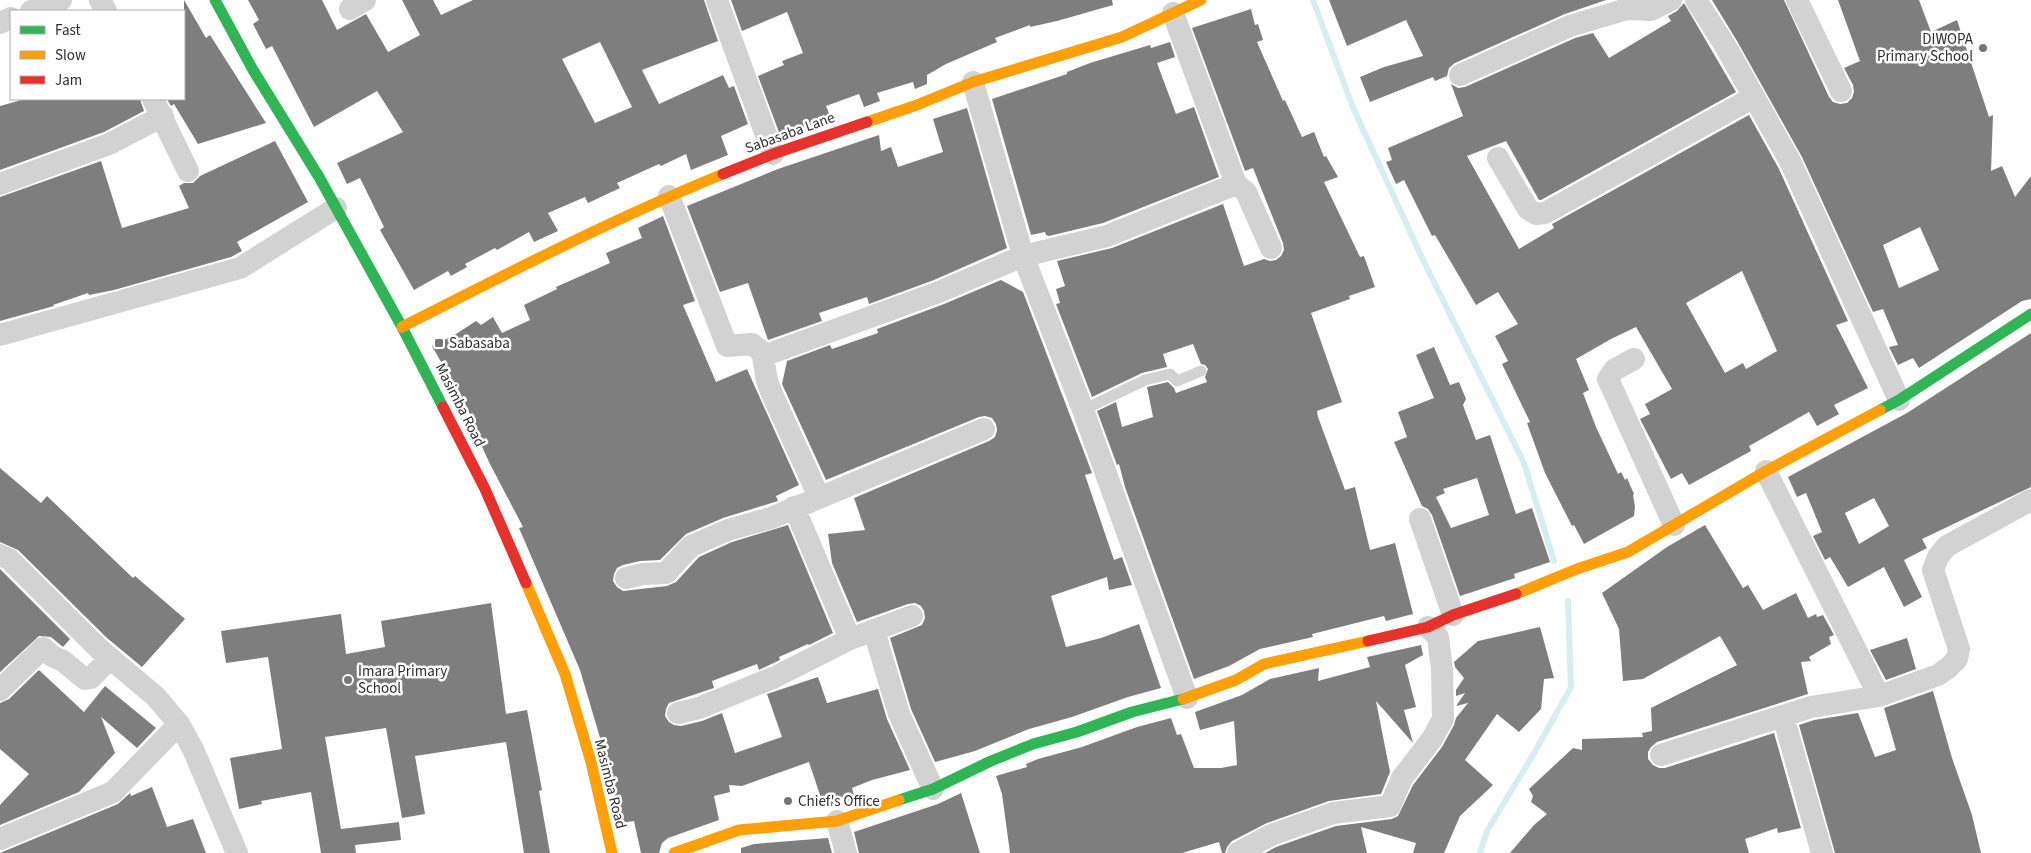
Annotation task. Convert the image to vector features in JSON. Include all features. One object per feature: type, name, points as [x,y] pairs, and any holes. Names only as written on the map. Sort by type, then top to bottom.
[{"type":"street","points":[[34,10],[62,0]]},
{"type":"street","name":"Masimba Road","points":[[215,0],[253,70],[336,208],[402,327],[485,489],[565,674],[591,762],[612,853]]},
{"type":"street","points":[[717,0],[773,154]]},
{"type":"street","name":"Sabasaba Lane","points":[[402,327],[530,261],[669,196],[773,154],[917,105],[974,82],[1122,37],[1201,0]]},
{"type":"street","points":[[1460,75],[1570,26],[1628,9],[1651,10],[1671,0]]},
{"type":"street","points":[[1696,0],[1726,47],[1799,180],[1900,400]]},
{"type":"street","points":[[1797,0],[1841,91]]},
{"type":"street","points":[[1173,13],[1236,184],[1246,192],[1271,248]]},
{"type":"street","points":[[974,82],[1023,256],[1083,410],[1187,698]]},
{"type":"street","points":[[1498,158],[1528,208],[1536,214],[1545,213],[1754,97]]},
{"type":"street","points":[[0,184],[109,144],[158,107],[188,171]]},
{"type":"street","points":[[763,356],[939,292],[1023,256],[1107,236],[1236,184]]},
{"type":"street","points":[[669,196],[727,346],[752,344],[761,351],[767,381],[772,394],[819,497]]},
{"type":"street","points":[[0,335],[240,268],[336,208]]},
{"type":"street","points":[[674,853],[739,830],[837,821],[933,789],[991,761],[1033,744],[1077,732],[1132,712],[1187,698],[1236,680],[1264,664],[1428,627],[1453,615],[1517,594],[1578,569],[1628,552],[1766,471],[1900,400],[2031,314]]},
{"type":"street","points":[[1634,359],[1614,370],[1608,379],[1674,525]]},
{"type":"street","points":[[626,578],[644,574],[666,574],[692,546],[728,530],[771,518],[984,429]]},
{"type":"street","points":[[1766,471],[1879,696]]},
{"type":"street","points":[[1661,755],[1811,707],[1879,696],[1938,675],[1957,659],[1959,649],[1933,570],[1938,557],[1947,546],[2031,500]]},
{"type":"street","points":[[794,507],[850,639]]},
{"type":"street","points":[[1420,519],[1453,615]]},
{"type":"street","points":[[0,555],[9,559],[110,658],[154,696],[179,724],[193,749],[237,853]]},
{"type":"street","points":[[678,713],[699,708],[774,677],[850,639],[912,616]]},
{"type":"street","points":[[1238,853],[1271,835],[1333,814],[1390,806],[1402,778],[1432,739],[1443,719],[1442,669],[1438,637],[1428,627]]},
{"type":"street","points":[[874,630],[899,714],[933,789]]},
{"type":"street","points":[[0,690],[43,648],[85,679],[91,678],[110,658]]},
{"type":"street","points":[[1783,716],[1822,853]]},
{"type":"street","points":[[0,839],[113,792],[179,724]]},
{"type":"street","points":[[837,821],[846,853]]},
{"type":"lane","points":[[1083,410],[1145,380],[1170,374],[1177,381],[1201,372]]},
{"type":"building","points":[[184,0],[206,38],[210,35],[266,123],[198,144],[174,104],[171,106],[168,100],[185,100]]},
{"type":"building","points":[[248,0],[322,0],[337,30],[366,14],[388,52],[420,35],[402,0],[433,0],[441,15],[473,0],[704,0],[718,41],[642,70],[659,104],[723,75],[729,88],[734,86],[748,124],[721,136],[728,155],[691,170],[686,154],[661,166],[659,164],[617,183],[620,188],[588,203],[585,197],[548,213],[558,231],[534,242],[529,232],[497,250],[495,248],[465,264],[467,267],[451,276],[448,271],[414,290],[380,230],[384,227],[360,178],[347,184],[337,163],[403,132],[377,91],[314,127],[272,46],[266,49],[253,24],[259,20]],"holes":[[[600,42],[632,107],[595,123],[562,59]]]},
{"type":"building","points":[[731,0],[1112,0],[1113,5],[1057,21],[1030,27],[1030,25],[995,38],[997,42],[946,64],[927,75],[927,84],[915,89],[913,82],[877,93],[880,101],[864,107],[859,94],[826,106],[831,118],[780,135],[758,76],[784,65],[782,61],[803,53],[787,12],[742,31]]},
{"type":"building","points":[[1329,0],[1606,0],[1565,14],[1455,63],[1449,68],[1447,76],[1435,81],[1433,77],[1370,102],[1360,77],[1384,67],[1423,56],[1406,20],[1347,46]]},
{"type":"building","points":[[1712,0],[1784,0],[1829,97],[1833,102],[1840,104],[1847,103],[1852,98],[1854,92],[1853,85],[1844,68],[1860,61],[1838,0],[1919,0],[1931,32],[1957,20],[1989,117],[1993,115],[1991,171],[2002,166],[2015,197],[2031,176],[2031,299],[2022,301],[1919,368],[1913,358],[1898,365],[1889,347],[1898,345],[1883,309],[1873,312],[1802,157]],"holes":[[[1920,227],[1939,270],[1899,288],[1883,245]]]},
{"type":"building","points":[[1684,3],[1736,92],[1541,200],[1539,200],[1506,141],[1467,156],[1519,249],[1554,228],[1552,224],[1749,115],[1779,169],[1848,321],[1836,325],[1868,388],[1834,405],[1839,414],[1817,426],[1809,412],[1749,446],[1751,451],[1689,485],[1682,473],[1671,479],[1640,419],[1650,414],[1645,404],[1672,389],[1636,327],[1611,339],[1576,359],[1589,390],[1583,393],[1596,427],[1618,474],[1621,472],[1625,480],[1627,478],[1634,494],[1634,516],[1584,544],[1574,525],[1572,526],[1545,473],[1527,423],[1530,422],[1502,364],[1508,361],[1495,336],[1518,324],[1498,292],[1476,305],[1435,235],[1432,236],[1404,180],[1396,184],[1386,162],[1392,160],[1388,148],[1463,116],[1451,84],[1458,88],[1465,87],[1575,38],[1593,33],[1609,58],[1671,21],[1668,16],[1677,11]],"holes":[[[1742,271],[1777,351],[1746,369],[1743,363],[1725,373],[1686,303]]]},
{"type":"building","points":[[1251,9],[1255,25],[1258,24],[1263,40],[1257,42],[1283,101],[1285,100],[1302,137],[1314,132],[1324,157],[1326,156],[1338,177],[1324,182],[1360,257],[1364,256],[1375,287],[1349,296],[1350,299],[1311,313],[1342,402],[1317,411],[1345,490],[1355,487],[1370,550],[1395,543],[1413,614],[1386,621],[1384,616],[1312,634],[1313,637],[1260,649],[1229,666],[1194,679],[1125,487],[1119,464],[1117,465],[1097,411],[1116,402],[1122,427],[1153,417],[1147,387],[1168,382],[1176,393],[1207,382],[1205,377],[1208,369],[1205,365],[1201,364],[1193,344],[1163,354],[1167,367],[1142,373],[1092,397],[1056,304],[1060,303],[1056,289],[1065,286],[1057,261],[1112,248],[1223,204],[1244,266],[1264,259],[1276,260],[1281,256],[1284,250],[1283,243],[1253,168],[1245,171],[1192,28]]},
{"type":"building","points":[[1170,42],[1175,57],[1157,63],[1176,114],[1194,107],[1219,177],[1103,223],[1049,236],[1045,232],[1031,235],[992,99],[1067,74],[1067,72],[1090,63],[1150,45],[1151,48]]},
{"type":"building","points":[[21,100],[140,100],[144,111],[104,132],[0,170],[0,106]]},
{"type":"building","points":[[967,108],[1007,248],[934,280],[869,304],[867,297],[819,313],[822,321],[768,340],[748,283],[720,292],[687,206],[778,169],[879,135],[881,151],[891,147],[898,167],[943,152],[933,119]]},
{"type":"building","points":[[275,141],[308,202],[237,242],[242,251],[231,257],[114,290],[89,295],[88,293],[54,306],[0,321],[0,197],[101,161],[122,228],[189,208],[179,186],[184,183],[193,183],[200,176]]},
{"type":"building","points":[[663,216],[695,301],[683,305],[716,382],[747,369],[799,485],[776,496],[778,501],[723,518],[686,534],[660,560],[640,561],[617,568],[613,581],[623,591],[667,586],[676,582],[699,557],[732,542],[788,525],[833,633],[779,657],[780,660],[759,670],[757,664],[712,681],[714,688],[669,703],[665,716],[669,722],[681,726],[702,721],[722,713],[735,753],[782,737],[767,694],[818,677],[827,703],[878,689],[887,719],[910,770],[872,780],[852,788],[855,798],[834,806],[824,807],[809,762],[742,786],[729,785],[730,792],[714,796],[719,820],[668,838],[662,843],[659,853],[641,853],[634,821],[621,823],[606,758],[580,670],[519,528],[523,527],[490,464],[455,382],[453,383],[432,346],[476,321],[481,325],[493,317],[502,333],[530,320],[524,305],[557,289],[556,287],[610,263],[606,253],[642,238],[638,228]]},
{"type":"building","points":[[1001,280],[1023,292],[1092,473],[1085,475],[1114,560],[1122,557],[1132,585],[1109,590],[1107,577],[1051,596],[1066,647],[1101,638],[1139,624],[1161,688],[1029,729],[975,751],[935,762],[911,709],[890,638],[922,625],[925,618],[924,611],[921,606],[915,603],[908,604],[857,622],[832,563],[828,534],[865,530],[854,498],[989,441],[995,437],[996,424],[992,418],[979,417],[826,480],[782,384],[787,361],[830,345],[832,349],[878,333],[877,329]]},
{"type":"building","points":[[2031,333],[2031,487],[1922,539],[1927,548],[1904,560],[1922,597],[1904,607],[1884,567],[1848,587],[1830,557],[1825,560],[1813,536],[1822,532],[1806,493],[1797,497],[1788,477],[1907,413]],"holes":[[[1874,498],[1889,526],[1859,544],[1845,513]]]},
{"type":"building","points":[[1434,347],[1450,385],[1459,382],[1466,399],[1463,405],[1476,440],[1490,435],[1516,514],[1532,508],[1550,562],[1514,574],[1515,578],[1460,596],[1432,515],[1428,509],[1422,506],[1394,442],[1407,437],[1398,412],[1434,398],[1416,355]],"holes":[[[1477,478],[1489,515],[1451,528],[1436,497],[1445,493],[1443,489]]]},
{"type":"building","points":[[0,468],[41,503],[47,496],[133,578],[135,576],[185,619],[142,667],[107,638],[18,550],[0,542]]},
{"type":"building","points":[[1705,525],[1743,588],[1748,585],[1763,610],[1796,593],[1808,618],[1816,614],[1817,617],[1823,615],[1834,635],[1829,637],[1831,644],[1809,657],[1811,661],[1801,662],[1808,694],[1657,742],[1648,752],[1648,759],[1653,765],[1665,768],[1774,733],[1801,828],[1778,833],[1777,828],[1745,839],[1749,853],[1510,853],[1534,825],[1547,814],[1531,802],[1533,796],[1529,789],[1573,748],[1582,750],[1582,739],[1643,737],[1642,733],[1652,731],[1651,708],[1737,665],[1720,636],[1643,679],[1623,681],[1619,629],[1602,593],[1667,547]]},
{"type":"building","points":[[0,569],[70,639],[63,647],[51,637],[39,636],[0,672]]},
{"type":"building","points":[[491,603],[506,714],[527,710],[542,790],[539,791],[550,853],[524,853],[506,742],[415,756],[425,814],[402,818],[386,728],[325,737],[341,829],[399,822],[401,840],[355,845],[356,853],[321,853],[311,792],[261,801],[262,804],[239,809],[230,758],[282,749],[268,657],[226,663],[221,631],[341,614],[346,654],[385,647],[381,621]]},
{"type":"building","points":[[1540,627],[1554,678],[1544,679],[1541,709],[1519,732],[1497,714],[1465,760],[1493,785],[1460,816],[1444,853],[1413,853],[1416,843],[1361,827],[1367,853],[1265,853],[1276,847],[1336,826],[1392,819],[1398,816],[1413,785],[1442,747],[1456,718],[1468,703],[1456,706],[1465,693],[1456,696],[1456,690],[1464,678],[1455,667],[1454,662],[1478,641]]},
{"type":"building","points":[[1907,638],[1916,669],[1886,680],[1870,650]]},
{"type":"building","points":[[1421,645],[1423,655],[1405,665],[1416,707],[1404,710],[1413,743],[1376,701],[1390,772],[1381,794],[1329,801],[1267,823],[1232,841],[1225,853],[1222,853],[1219,842],[1182,853],[1010,853],[1002,794],[996,776],[1027,767],[1026,764],[1038,759],[1171,718],[1177,735],[1181,734],[1194,768],[1221,768],[1237,765],[1234,721],[1200,730],[1195,712],[1242,695],[1270,679],[1319,668],[1318,681],[1370,667],[1367,657]]},
{"type":"building","points":[[39,670],[84,712],[105,686],[156,728],[137,748],[101,717],[115,753],[79,792],[0,825],[0,805],[29,774],[0,749],[0,703],[9,699]]},
{"type":"building","points":[[1933,691],[1952,758],[1972,815],[1981,853],[1835,853],[1799,725],[1814,720],[1858,713],[1875,757],[1896,750],[1884,708]]},
{"type":"building","points":[[152,787],[167,827],[193,819],[206,853],[0,853],[118,804],[130,793],[131,796]]},
{"type":"building","points":[[961,793],[980,853],[859,853],[854,832],[938,804]]},
{"type":"building","points":[[828,838],[832,853],[741,853],[741,848],[754,844]]},
{"type":"waterway","points":[[1313,0],[1354,110],[1424,262],[1524,463],[1554,561]]},
{"type":"waterway","points":[[1480,853],[1487,831],[1571,687],[1568,601]]},
{"type":"traffic: fast","points":[[215,0],[253,70],[319,177],[402,327],[443,407]]},
{"type":"traffic: fast","points":[[1880,410],[1899,400],[2031,314]]},
{"type":"traffic: fast","points":[[899,800],[933,789],[991,761],[1033,744],[1077,732],[1132,712],[1183,699]]},
{"type":"traffic: slow","points":[[867,122],[917,105],[973,82],[1122,37],[1201,0]]},
{"type":"traffic: slow","points":[[402,327],[601,228],[723,174]]},
{"type":"traffic: slow","points":[[1516,594],[1577,569],[1628,552],[1766,471],[1880,410]]},
{"type":"traffic: slow","points":[[526,583],[565,674],[591,762],[612,853]]},
{"type":"traffic: slow","points":[[1183,699],[1236,680],[1264,664],[1368,641]]},
{"type":"traffic: slow","points":[[674,853],[739,830],[837,821],[899,800]]},
{"type":"traffic: jam","points":[[723,174],[773,154],[867,122]]},
{"type":"traffic: jam","points":[[443,407],[485,489],[526,583]]},
{"type":"traffic: jam","points":[[1368,641],[1428,627],[1453,615],[1516,594]]},
{"type":"place","name":"DIWOPA Primary School","points":[[1983,48]]},
{"type":"place","name":"Sabasaba","points":[[439,343]]},
{"type":"place","name":"Imara Primary School","points":[[348,680]]},
{"type":"place","name":"Chief's Office","points":[[788,801]]}]
